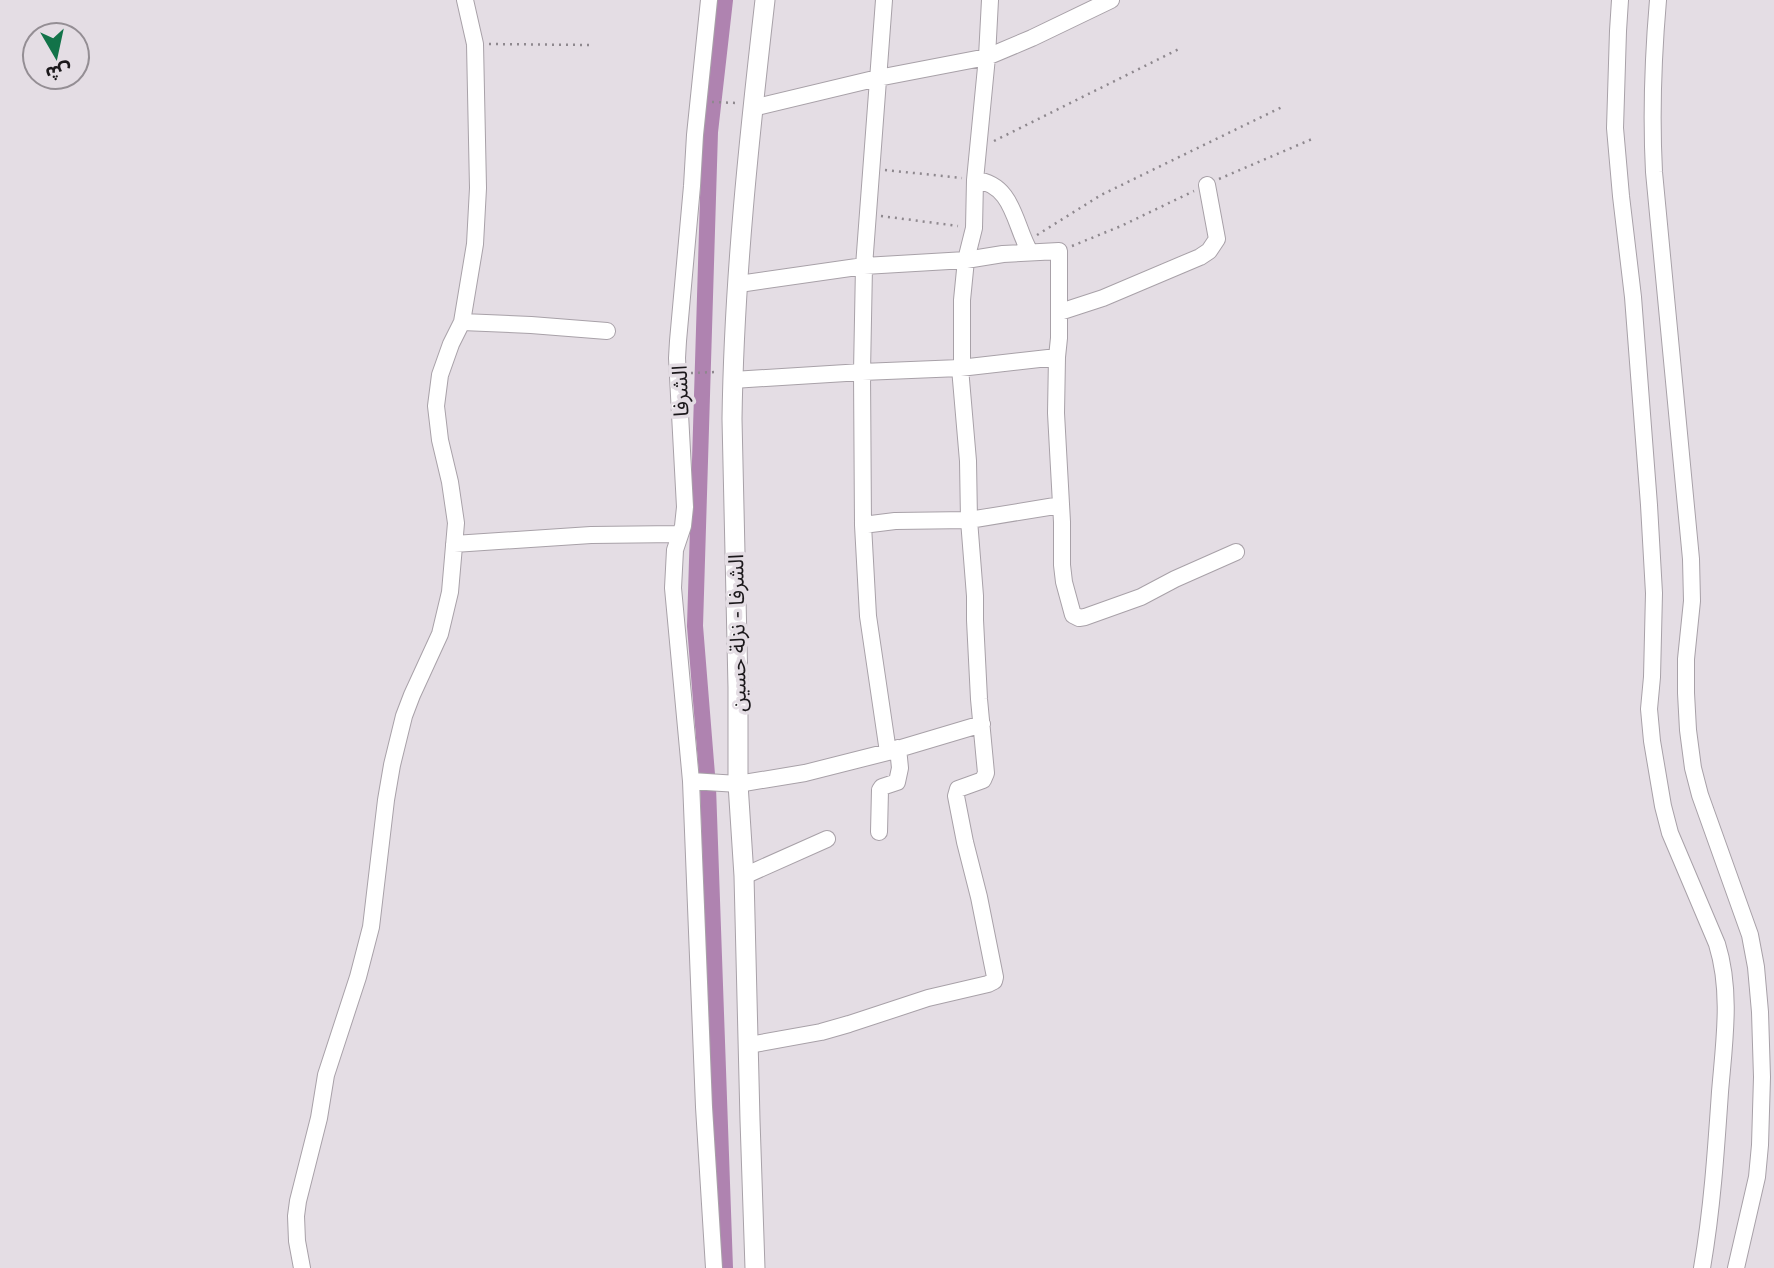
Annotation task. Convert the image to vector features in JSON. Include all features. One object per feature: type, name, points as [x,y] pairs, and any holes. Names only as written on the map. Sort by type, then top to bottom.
[{"type":"street","points":[[302,1268],[297,1241],[298,1201],[320,1118],[326,1076],[371,927],[391,765],[404,716],[440,634],[450,592],[456,523],[436,405],[440,375],[462,322],[477,220],[475,44],[465,0]]},
{"type":"street","name":"الشرفا","points":[[709,0],[677,358],[685,507],[676,550],[674,600],[695,781],[705,1118],[714,1268]]},
{"type":"street","name":"الشرفا - نزلة حسين","points":[[755,1268],[744,876],[729,782],[733,380],[741,229],[765,0]]},
{"type":"street","points":[[878,832],[880,790],[897,782],[900,768],[893,750],[868,617],[863,525],[864,266],[884,0]]},
{"type":"street","points":[[749,1045],[830,1029],[904,1005],[994,981],[995,972],[956,796],[958,789],[985,776],[969,520],[968,461],[960,368],[962,300],[966,260],[974,228],[975,180],[990,0]]},
{"type":"street","points":[[753,108],[878,78],[987,57],[1111,0]]},
{"type":"street","points":[[1620,0],[1615,128],[1633,297],[1649,505],[1654,593],[1649,709],[1652,741],[1670,834],[1717,944],[1727,998],[1714,1178],[1702,1268]]},
{"type":"street","points":[[1658,0],[1653,76],[1653,140],[1691,559],[1692,601],[1686,659],[1688,730],[1700,795],[1750,935],[1756,967],[1760,1023],[1762,1101],[1757,1177],[1736,1268]]},
{"type":"street","points":[[975,180],[982,180],[1001,191],[1009,200],[1027,247]]},
{"type":"street","points":[[1060,313],[1103,298],[1209,251],[1217,239],[1207,184]]},
{"type":"street","points":[[738,284],[864,266],[966,260],[1027,247],[1059,251],[1060,313],[1056,413],[1064,582],[1073,615],[1079,618],[1141,597],[1236,552]]},
{"type":"street","points":[[462,322],[607,331]]},
{"type":"street","points":[[733,380],[960,368],[1057,357]]},
{"type":"street","points":[[863,525],[895,521],[969,520],[1061,505]]},
{"type":"street","points":[[454,544],[679,534]]},
{"type":"street","points":[[695,781],[729,782],[805,773],[982,724]]},
{"type":"street","points":[[744,876],[827,839]]},
{"type":"path","points":[[475,44],[589,45]]},
{"type":"path","points":[[978,149],[1181,48]]},
{"type":"path","points":[[705,102],[727,103]]},
{"type":"path","points":[[1027,247],[1101,195],[1282,107]]},
{"type":"path","points":[[1059,251],[1121,226],[1207,184],[1312,139]]},
{"type":"path","points":[[871,169],[975,180]]},
{"type":"path","points":[[868,215],[974,228]]},
{"type":"path","points":[[686,373],[711,372]]},
{"type":"waterway","points":[[725,0],[710,132],[695,626],[708,787],[725,1268]]}]
